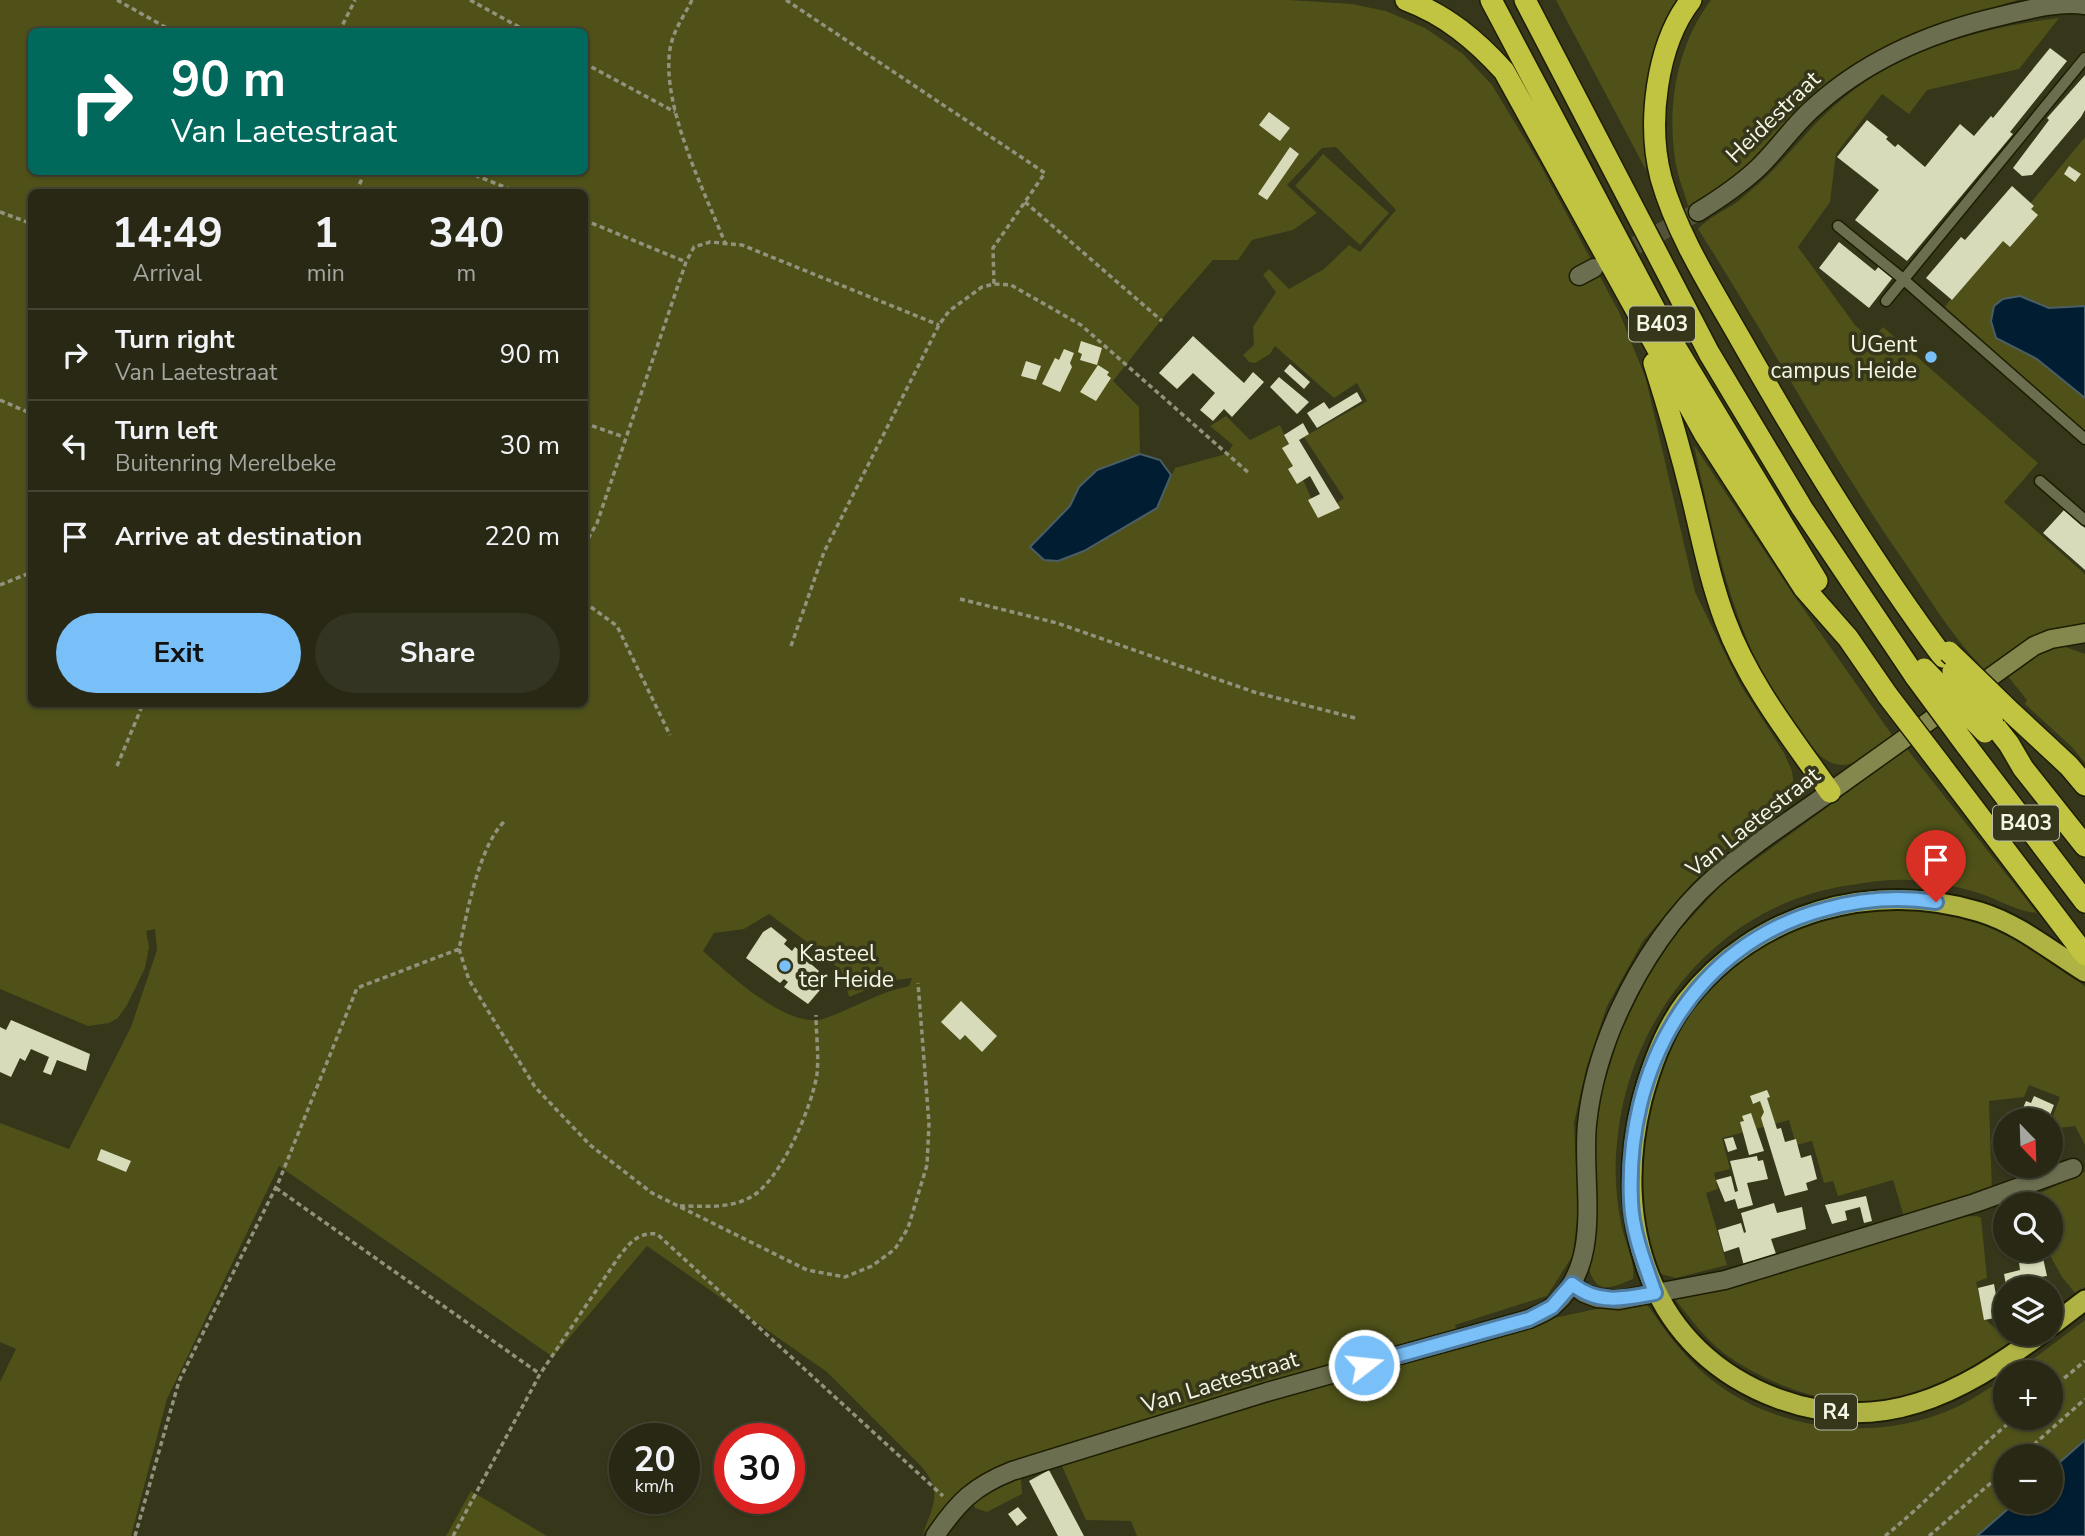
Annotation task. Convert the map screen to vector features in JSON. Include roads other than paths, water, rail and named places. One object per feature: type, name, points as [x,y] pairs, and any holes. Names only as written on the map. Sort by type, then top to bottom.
[{"type":"highway","name":"B403","points":[[1406,0],[1424,6],[1454,25],[1481,45],[1504,71],[1527,107],[1640,321],[1704,433],[1804,588],[1848,638],[1888,696],[2085,955]]},
{"type":"highway","name":"B403","points":[[1491,0],[1670,338],[1832,605],[1848,638]]},
{"type":"highway","name":"B403","points":[[1525,0],[1709,353],[1796,498],[1870,612],[1920,673],[1966,745],[2085,902]]},
{"type":"highway","points":[[1691,0],[1666,51],[1656,88],[1655,129],[1661,177],[1676,219],[1787,421],[1854,529],[1928,636],[2069,766],[2085,785]]},
{"type":"highway","name":"B403","points":[[1640,321],[1671,418],[1707,563],[1726,622],[1746,665],[1774,712],[1830,792]]},
{"type":"highway","points":[[1946,655],[1989,728],[2085,846]]},
{"type":"highway","points":[[1920,673],[1989,728]]},
{"type":"highway","name":"R4","points":[[2024,1346],[1963,1386],[1923,1403],[1890,1411],[1822,1411],[1792,1404],[1741,1382],[1684,1337],[1655,1293],[1631,1205],[1630,1161],[1649,1074],[1665,1036],[1693,994],[1709,975],[1738,950],[1770,929],[1805,914],[1882,899],[1919,900],[1982,913],[2011,925],[2085,972]]},
{"type":"highway","points":[[2063,1317],[2085,1300]]},
{"type":"main road","name":"Van Laetestraat","points":[[1830,792],[2034,646],[2051,639],[2085,633]]},
{"type":"street","name":"Heidestraat","points":[[1698,212],[1732,191],[1759,167],[1810,111],[1839,86],[1882,58],[1924,39],[1984,20],[2028,10],[2076,3],[2085,5]]},
{"type":"street","name":"Van Laetestraat","points":[[935,1536],[955,1507],[977,1487],[1039,1462],[1267,1392],[1529,1319],[1552,1307],[1572,1284],[1580,1267],[1585,1245],[1587,1127],[1591,1096],[1619,1011],[1656,946],[1704,887],[1830,792]]},
{"type":"street","points":[[1572,1284],[1597,1298],[1619,1300],[1725,1280],[1975,1203],[2073,1168]]},
{"type":"lane","points":[[1886,301],[2085,58]]},
{"type":"lane","points":[[1838,226],[1903,279],[2085,439]]},
{"type":"lane","points":[[2040,481],[2085,520]]},
{"type":"water","points":[[2020,296],[2049,308],[2085,306],[2085,398],[2037,359],[1996,338],[1991,321],[1994,306],[2003,299]]},
{"type":"water","points":[[1140,454],[1160,460],[1171,475],[1157,508],[1084,551],[1058,561],[1044,560],[1030,547],[1070,506],[1079,487],[1097,470]]},
{"type":"water","points":[[2085,1440],[2085,1536],[1977,1536],[2002,1514],[2063,1514],[2063,1459]]},
{"type":"tunnel","points":[[1612,258],[1698,212]]},
{"type":"place","name":"UGent campus Heide","points":[[1931,357]]},
{"type":"place","name":"Kasteel ter Heide","points":[[785,966]]}]
